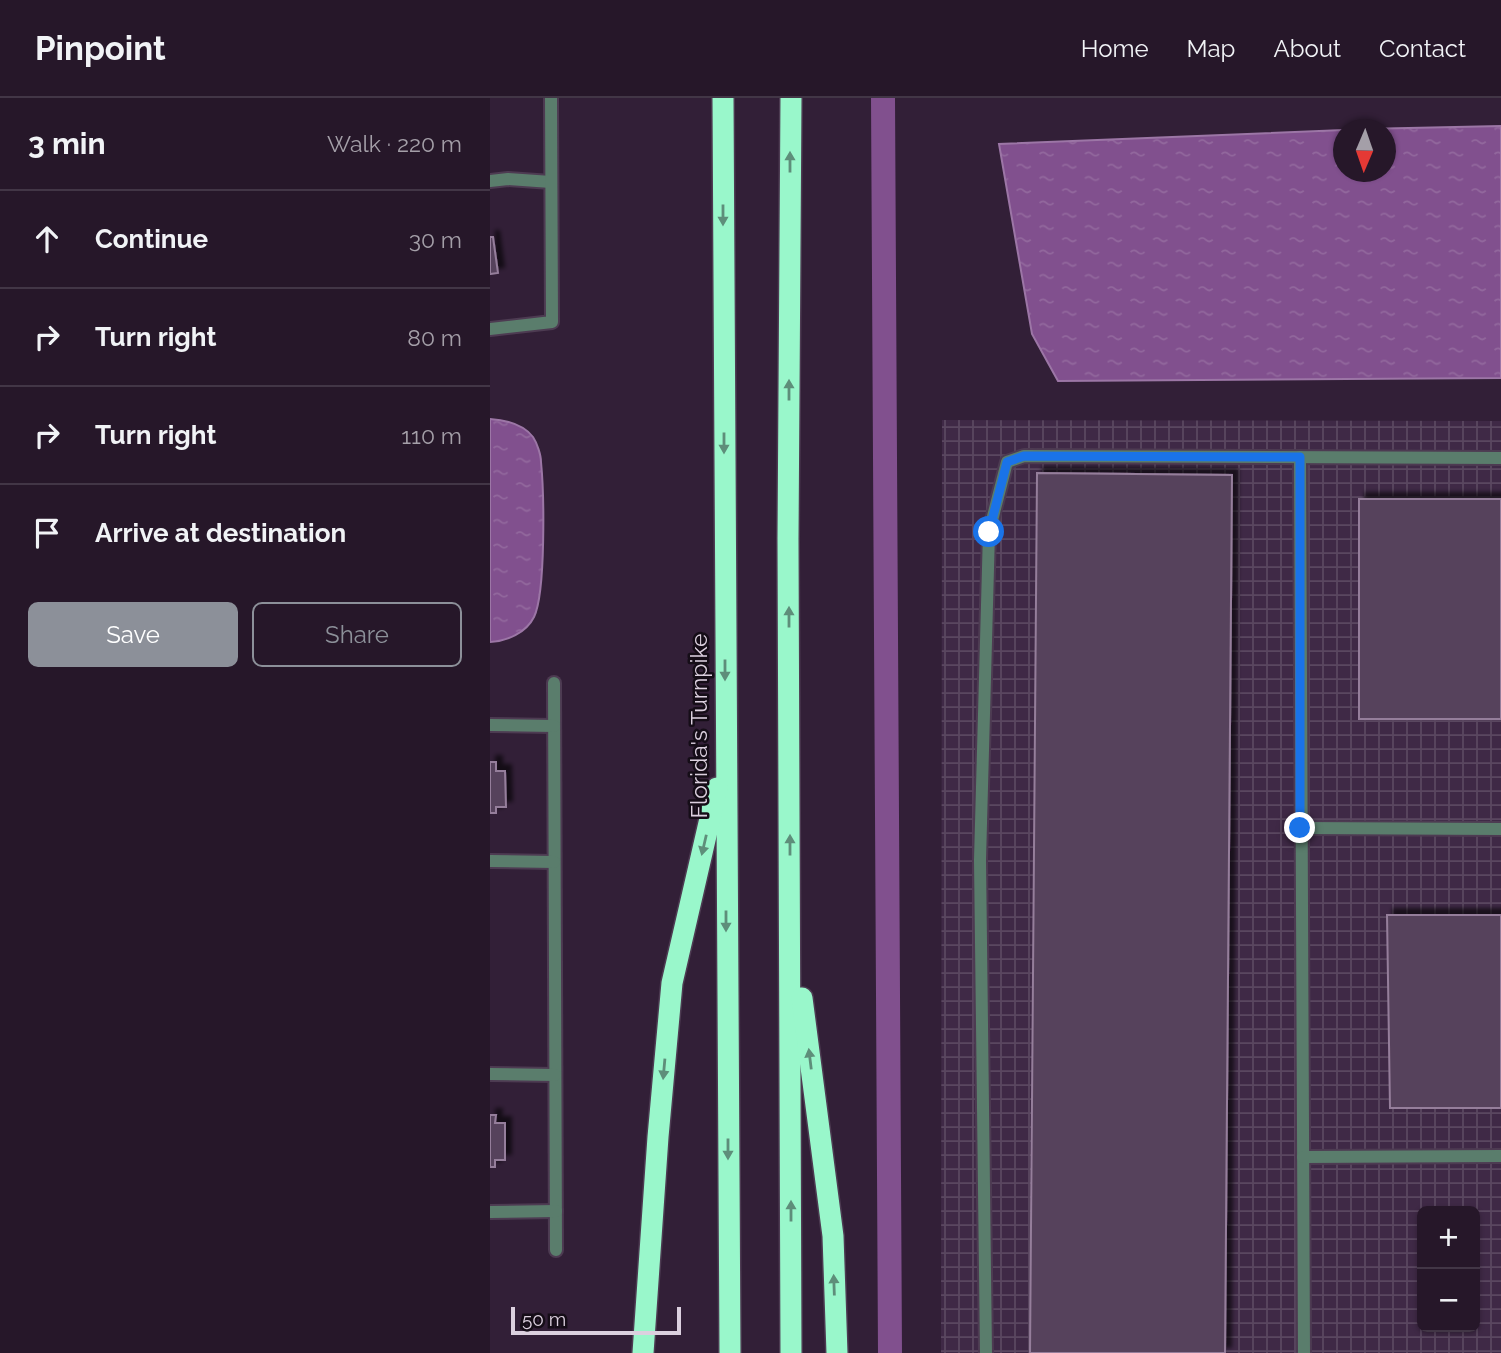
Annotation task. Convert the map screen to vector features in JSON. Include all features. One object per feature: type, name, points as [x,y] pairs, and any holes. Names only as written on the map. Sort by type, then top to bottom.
[{"type":"highway","name":"Florida's Turnpike","points":[[723,98],[730,1353]]},
{"type":"highway","points":[[791,98],[788,512],[791,1353]]},
{"type":"highway","points":[[643,1353],[672,983],[725,755]]},
{"type":"highway","points":[[790,913],[833,1236],[836,1353]]},
{"type":"lane","points":[[490,329],[552,322],[551,98]]},
{"type":"lane","points":[[490,181],[508,179],[551,182]]},
{"type":"lane","points":[[986,1353],[980,860],[989,532],[1007,462],[1024,456],[1501,457]]},
{"type":"lane","points":[[1300,457],[1304,1353]]},
{"type":"lane","points":[[554,683],[556,1250]]},
{"type":"lane","points":[[490,725],[554,726]]},
{"type":"lane","points":[[1300,828],[1501,830]]},
{"type":"lane","points":[[490,861],[554,862]]},
{"type":"lane","points":[[490,1074],[555,1075]]},
{"type":"lane","points":[[1303,1157],[1501,1156]]},
{"type":"lane","points":[[490,1212],[556,1211]]},
{"type":"shaded area","points":[[942,420],[1501,421],[1501,1353],[941,1353]]},
{"type":"water","points":[[1501,126],[1501,378],[1058,381],[1032,334],[999,144],[1333,130],[1333,182],[1396,182],[1396,128]]},
{"type":"water","points":[[490,419],[519,426],[534,440],[541,459],[543,518],[541,586],[534,617],[526,628],[515,635],[490,642]]},
{"type":"building","points":[[490,237],[493,237],[498,273],[490,274]]},
{"type":"building","points":[[1037,473],[1232,475],[1225,1353],[1030,1353]]},
{"type":"building","points":[[1359,499],[1501,499],[1501,719],[1359,719]]},
{"type":"building","points":[[490,762],[496,762],[496,771],[505,771],[506,807],[496,807],[496,813],[490,813]]},
{"type":"building","points":[[1387,915],[1501,915],[1501,1108],[1390,1108]]},
{"type":"building","points":[[490,1115],[496,1115],[495,1123],[505,1123],[505,1160],[495,1160],[495,1167],[490,1167]]},
{"type":"waterway","points":[[883,98],[890,1353]]},
{"type":"route","points":[[989,532],[1007,462],[1024,456],[1300,457],[1300,828]]}]
